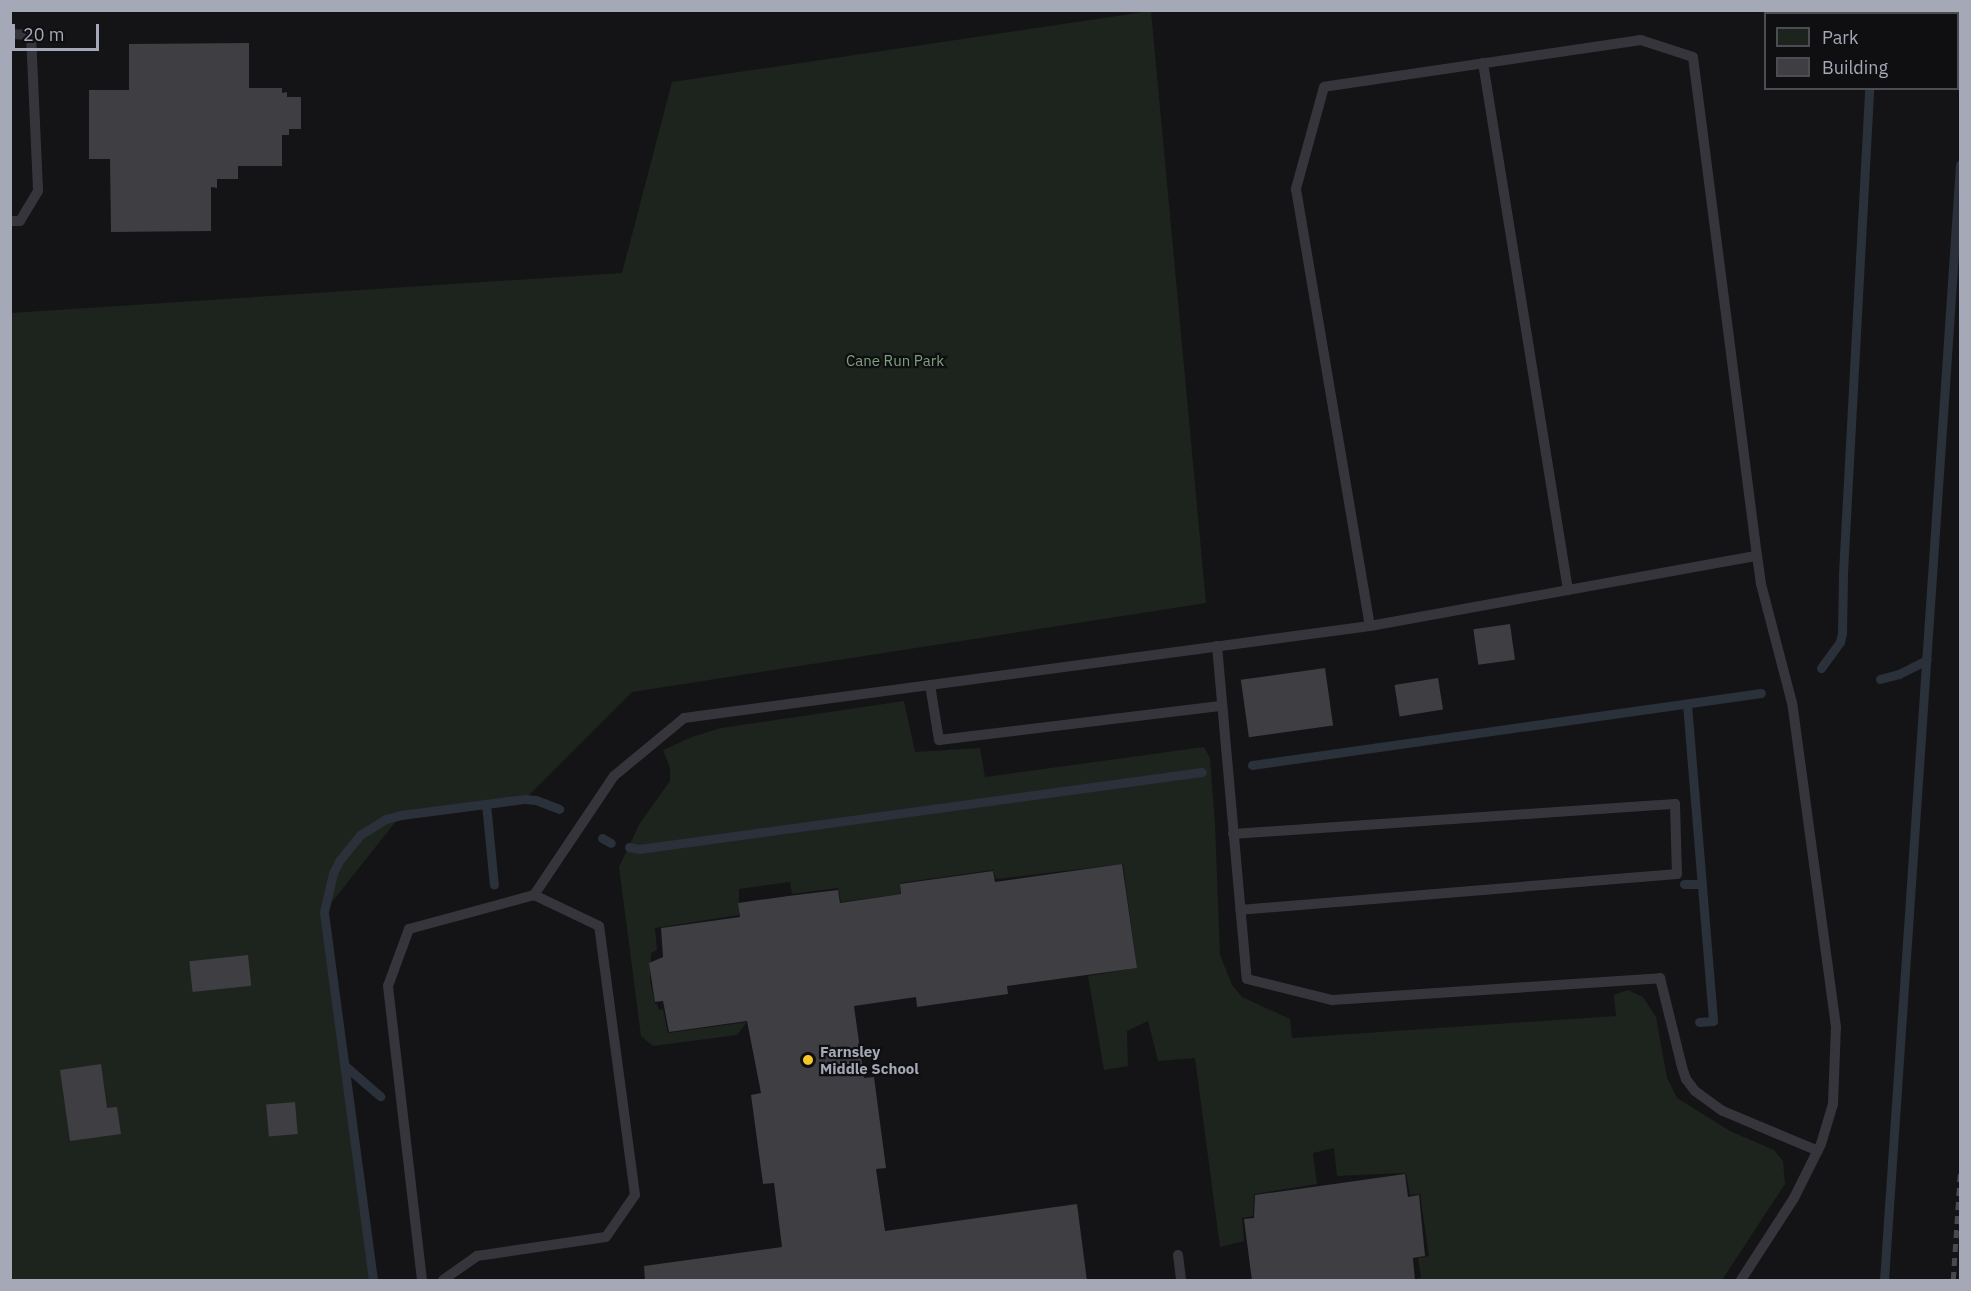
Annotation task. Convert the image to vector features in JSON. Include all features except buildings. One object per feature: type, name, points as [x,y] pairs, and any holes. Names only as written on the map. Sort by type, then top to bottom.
[{"type":"lane","points":[[10,34],[31,34],[38,191],[20,221],[10,221]]},
{"type":"lane","points":[[1370,626],[1296,189],[1324,87],[1641,40],[1693,57],[1761,584],[1793,710],[1834,1001],[1836,1085],[1830,1119],[1818,1151],[1794,1197],[1741,1281]]},
{"type":"lane","points":[[1483,63],[1568,590]]},
{"type":"lane","points":[[534,895],[614,776],[684,717],[1370,626],[1757,556]]},
{"type":"lane","points":[[1217,646],[1247,979],[1332,1000],[1660,978],[1682,1067],[1686,1079],[1695,1090],[1723,1111],[1818,1151]]},
{"type":"lane","points":[[930,685],[939,740],[1222,706]]},
{"type":"lane","points":[[1233,834],[1675,804],[1677,874],[1240,910]]},
{"type":"lane","points":[[422,1281],[388,986],[409,929],[534,895],[599,926],[635,1195],[606,1238],[477,1256],[442,1281]]},
{"type":"lane","points":[[1178,1255],[1181,1281]]},
{"type":"green space","name":"Cane Run Park","points":[[1151,11],[1206,603],[632,692],[525,799],[401,815],[324,912],[374,1280],[11,1280],[11,313],[622,273],[672,82]]},
{"type":"green space","points":[[904,701],[915,752],[980,748],[985,777],[1204,747],[1210,758],[1220,955],[1232,985],[1242,997],[1290,1019],[1292,1038],[1616,1016],[1614,995],[1628,990],[1643,997],[1656,1017],[1667,1078],[1677,1098],[1730,1131],[1774,1150],[1783,1161],[1785,1184],[1722,1280],[1415,1280],[1421,1277],[1418,1258],[1429,1256],[1420,1194],[1410,1195],[1406,1174],[1403,1173],[1337,1176],[1334,1148],[1313,1153],[1317,1184],[1254,1194],[1253,1216],[1242,1218],[1244,1241],[1220,1247],[1195,1058],[1158,1061],[1148,1021],[1127,1031],[1128,1066],[1104,1070],[1088,976],[1137,968],[1123,864],[996,879],[993,870],[900,883],[900,894],[841,902],[838,888],[792,894],[790,882],[739,889],[739,915],[655,928],[657,950],[651,953],[650,980],[655,1004],[659,1010],[663,1009],[668,1033],[747,1022],[737,1035],[653,1046],[641,1036],[619,867],[640,823],[670,781],[670,768],[663,750],[692,737],[721,728]]},
{"type":"waterway","points":[[1821,668],[1840,642],[1842,633],[1843,573],[1869,90]]},
{"type":"waterway","points":[[1884,1280],[1960,165]]},
{"type":"waterway","points":[[1880,679],[1899,674],[1927,660]]},
{"type":"waterway","points":[[1252,765],[1761,693]]},
{"type":"waterway","points":[[1687,704],[1713,1021],[1699,1022]]},
{"type":"waterway","points":[[629,847],[639,849],[1202,772]]},
{"type":"waterway","points":[[373,1280],[324,912],[333,873],[339,861],[360,835],[386,819],[401,815],[525,799],[536,800],[559,809]]},
{"type":"waterway","points":[[486,804],[494,885]]},
{"type":"waterway","points":[[602,838],[611,843]]},
{"type":"waterway","points":[[1684,884],[1702,884]]},
{"type":"waterway","points":[[344,1065],[380,1096]]},
{"type":"railway","points":[[1953,1280],[1960,1174]]},
{"type":"place","name":"Farnsley Middle School","points":[[808,1060]]}]
